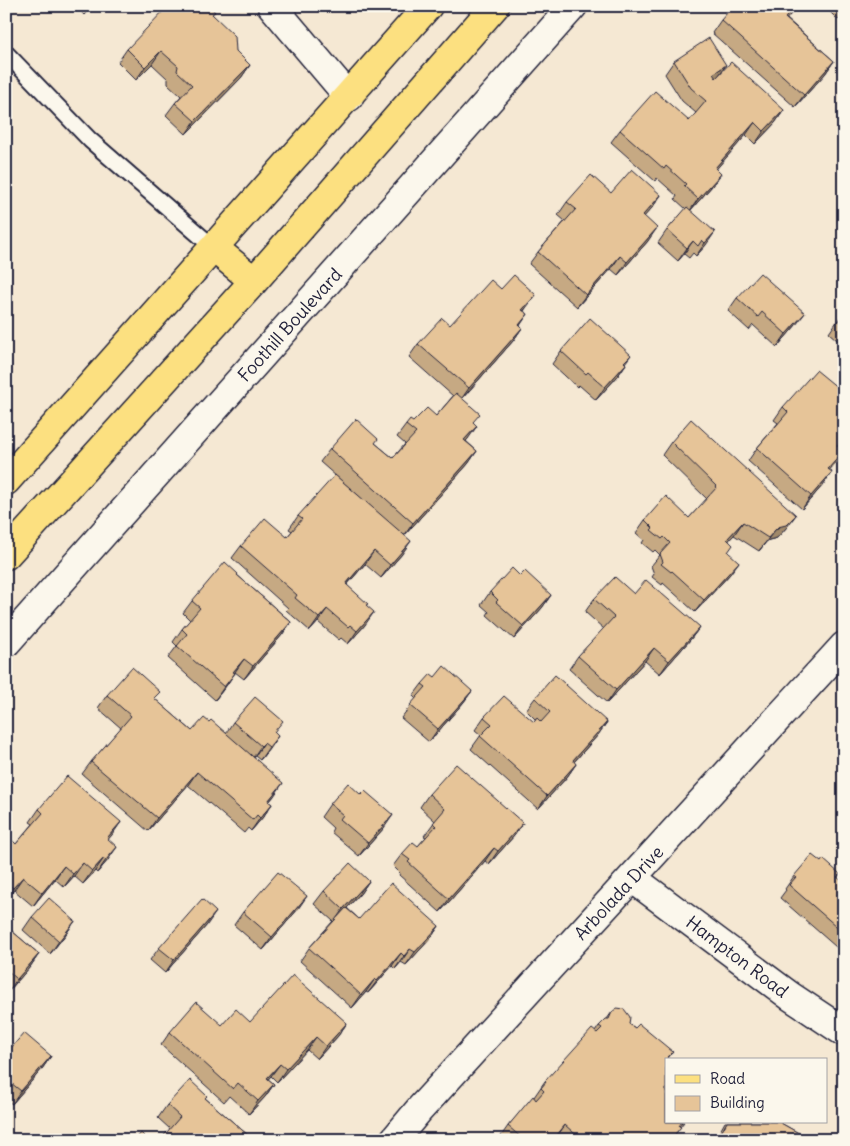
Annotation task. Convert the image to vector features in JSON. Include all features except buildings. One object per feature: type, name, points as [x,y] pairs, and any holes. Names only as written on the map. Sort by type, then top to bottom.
[{"type":"main road","points":[[6,481],[428,6]]},
{"type":"main road","points":[[6,555],[254,281],[495,6]]},
{"type":"main road","points":[[214,248],[254,281]]},
{"type":"street","points":[[272,6],[349,97]]},
{"type":"street","name":"Foothill Boulevard","points":[[6,643],[573,6]]},
{"type":"street","name":"Arbolada Drive","points":[[394,1140],[419,1110],[844,646]]},
{"type":"street","name":"Hampton Road","points":[[632,878],[790,996],[844,1032]]},
{"type":"lane","points":[[6,54],[90,140],[214,248]]}]
